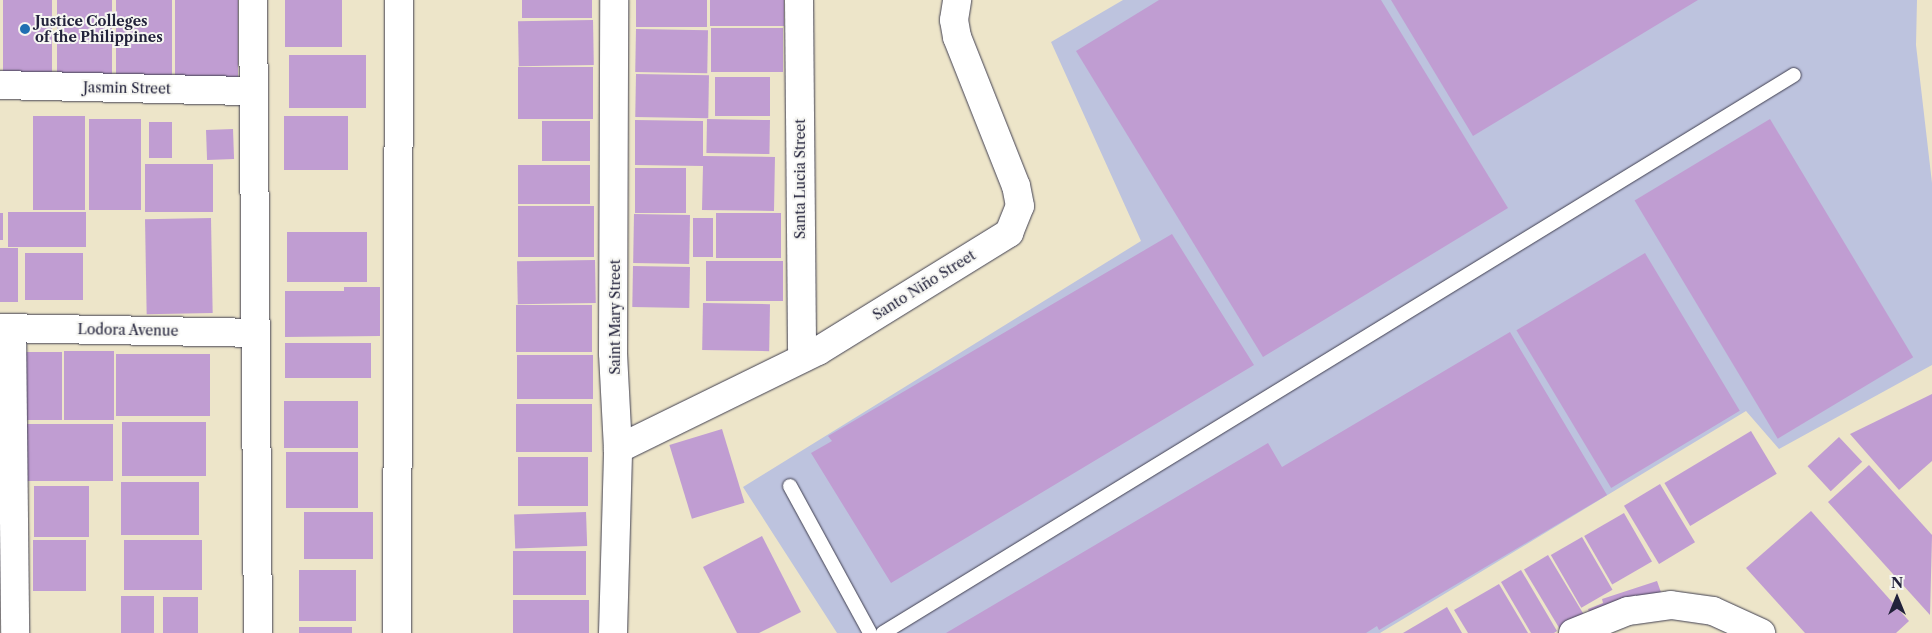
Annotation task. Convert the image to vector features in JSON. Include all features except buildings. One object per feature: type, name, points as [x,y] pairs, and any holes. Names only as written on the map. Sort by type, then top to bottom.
[{"type":"street","points":[[253,0],[258,633]]},
{"type":"street","points":[[397,633],[399,0]]},
{"type":"street","name":"Saint Mary Street","points":[[612,633],[618,449],[613,353],[614,0]]},
{"type":"street","name":"Santa Lucia Street","points":[[799,0],[802,358]]},
{"type":"street","name":"Santo Niño Street","points":[[618,449],[802,358],[1009,233],[1016,221],[1020,206],[1016,186],[957,37],[954,20],[957,0]]},
{"type":"street","name":"Jasmin Street","points":[[0,85],[253,90]]},
{"type":"street","points":[[6,328],[15,633]]},
{"type":"street","name":"Lodora Avenue","points":[[6,328],[255,333]]},
{"type":"street","points":[[1573,633],[1628,611],[1671,605],[1713,611],[1760,633]]},
{"type":"lane","points":[[883,633],[1794,75]]},
{"type":"lane","points":[[790,486],[870,633]]},
{"type":"shaded area","points":[[1123,0],[1917,0],[1916,45],[1932,183],[1932,365],[1779,449],[1746,411],[1380,633],[837,633],[743,487],[1141,241],[1051,42]]},
{"type":"place","name":"Justice Colleges of the Philippines","points":[[25,29]]}]
